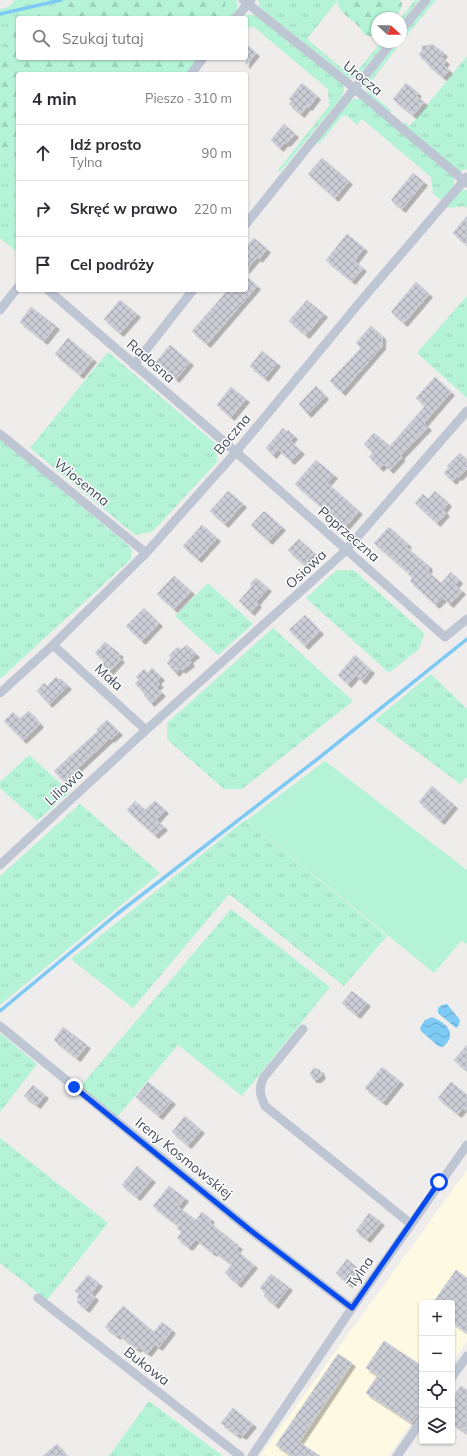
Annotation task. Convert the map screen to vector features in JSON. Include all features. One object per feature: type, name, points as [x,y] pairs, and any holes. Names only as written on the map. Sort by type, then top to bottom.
[{"type":"street","points":[[407,23],[426,0]]},
{"type":"street","points":[[237,16],[247,1]]},
{"type":"street","name":"Urocza","points":[[247,1],[466,180]]},
{"type":"street","points":[[248,221],[387,48]]},
{"type":"street","points":[[192,72],[202,60]]},
{"type":"street","name":"Boczna","points":[[0,693],[53,645],[146,553],[236,452],[355,308],[466,180]]},
{"type":"street","points":[[0,310],[16,290]]},
{"type":"street","name":"Radosna","points":[[50,292],[236,452]]},
{"type":"street","points":[[134,365],[191,292]]},
{"type":"street","name":"Osiowa","points":[[146,730],[306,588],[346,550],[467,411]]},
{"type":"street","name":"Wiosenna","points":[[0,434],[146,553]]},
{"type":"street","name":"Poprzeczna","points":[[236,452],[445,637],[467,619]]},
{"type":"street","name":"Mała","points":[[53,645],[146,730]]},
{"type":"street","name":"Liliowa","points":[[0,865],[146,730]]},
{"type":"street","name":"Ireny Kosmowskiej","points":[[0,1026],[250,1230],[352,1308]]},
{"type":"street","points":[[303,1029],[264,1077],[260,1085],[260,1096],[265,1106],[411,1224]]},
{"type":"street","name":"Tylna","points":[[252,1456],[352,1308],[467,1145]]},
{"type":"street","name":"Bukowa","points":[[38,1298],[240,1456]]},
{"type":"street","points":[[455,1374],[467,1356]]},
{"type":"street","points":[[397,1456],[419,1424]]},
{"type":"shaded area","points":[[467,1170],[467,1341],[455,1359],[455,1300],[419,1300],[419,1411],[389,1456],[260,1456]]},
{"type":"green space","points":[[15,0],[81,0],[50,7],[38,16],[16,16],[16,29],[11,30],[8,43],[0,55],[0,9],[9,7]]},
{"type":"green space","points":[[81,0],[223,0],[225,1],[226,16],[38,16],[50,7]]},
{"type":"green space","points":[[223,0],[236,0],[236,10],[232,16],[226,16],[225,2]]},
{"type":"green space","points":[[258,0],[338,0],[307,39],[344,70],[359,69],[376,48],[381,48],[358,76],[349,78],[260,8]]},
{"type":"green space","points":[[339,0],[399,0],[402,3],[399,12],[371,12],[371,36],[369,36],[364,34],[358,26],[342,12],[337,3]]},
{"type":"green space","points":[[415,0],[419,0],[407,15],[407,12],[406,12]]},
{"type":"green space","points":[[431,0],[436,0],[407,35],[407,30]]},
{"type":"green space","points":[[248,14],[256,16],[344,86],[340,99],[280,172],[278,170],[329,106],[328,89],[254,27],[248,27],[248,16],[244,16]]},
{"type":"green space","points":[[16,29],[16,60],[192,60],[183,72],[16,72],[16,155],[0,151],[0,55],[8,43],[11,30]]},
{"type":"green space","points":[[392,48],[397,48],[372,80],[374,96],[392,111],[390,113],[370,95],[365,87],[365,82]]},
{"type":"green space","points":[[467,56],[467,169],[461,171],[456,170],[403,124],[405,122],[410,126]]},
{"type":"green space","points":[[192,60],[197,60],[188,72],[183,72]]},
{"type":"green space","points":[[351,99],[359,99],[365,102],[454,178],[454,184],[441,200],[433,194],[431,177],[362,119],[357,125],[347,116],[342,116],[319,144],[316,141]]},
{"type":"green space","points":[[0,151],[16,155],[16,251],[0,238]]},
{"type":"green space","points":[[461,190],[467,190],[467,208],[464,206],[447,207]]},
{"type":"green space","points":[[467,296],[467,398],[417,353]]},
{"type":"green space","points":[[108,352],[216,444],[217,462],[152,532],[135,535],[30,448]]},
{"type":"green space","points":[[0,439],[129,546],[132,551],[131,559],[0,679]]},
{"type":"green space","points":[[337,570],[354,570],[424,633],[419,649],[389,673],[306,598]]},
{"type":"green space","points":[[208,583],[253,624],[218,655],[175,616]]},
{"type":"green space","points":[[273,628],[353,701],[242,789],[224,789],[167,739],[167,723]]},
{"type":"green space","points":[[431,674],[467,709],[467,777],[460,784],[375,720]]},
{"type":"green space","points":[[29,755],[70,792],[37,821],[0,788],[0,782]]},
{"type":"green space","points":[[325,761],[467,870],[467,944],[461,941],[434,973],[247,820]]},
{"type":"green space","points":[[80,804],[160,873],[0,1005],[0,876]]},
{"type":"green space","points":[[245,820],[247,820],[387,936],[344,986],[229,894],[133,1008],[71,959]]},
{"type":"green space","points":[[231,909],[330,987],[242,1096],[178,1045],[117,1117],[80,1087]]},
{"type":"green space","points":[[0,1033],[37,1064],[0,1112]]},
{"type":"green space","points":[[0,1138],[108,1223],[47,1300],[0,1263]]},
{"type":"green space","points":[[149,1401],[223,1456],[109,1456]]},
{"type":"water","points":[[447,1004],[460,1020],[459,1025],[456,1028],[438,1013],[438,1008]]},
{"type":"water","points":[[432,1017],[442,1022],[449,1029],[450,1038],[443,1047],[438,1046],[421,1031],[420,1028],[425,1020]]},
{"type":"building","points":[[432,44],[444,53],[441,57],[446,61],[443,65],[449,70],[443,77],[419,55],[422,51],[422,46]]},
{"type":"building","points":[[248,46],[256,53],[246,65],[246,60],[248,60]]},
{"type":"building","points":[[302,83],[317,96],[309,107],[307,106],[301,114],[289,104],[292,101],[289,99]]},
{"type":"building","points":[[406,83],[418,93],[416,96],[424,102],[413,115],[393,99]]},
{"type":"building","points":[[284,124],[295,134],[280,148],[271,140]]},
{"type":"building","points":[[322,158],[349,181],[335,198],[308,174]]},
{"type":"building","points":[[413,173],[424,182],[402,209],[391,200]]},
{"type":"building","points":[[467,216],[467,245],[453,233]]},
{"type":"building","points":[[347,234],[364,248],[354,261],[363,268],[352,281],[326,260]]},
{"type":"building","points":[[254,238],[267,249],[259,259],[257,257],[248,268],[248,245]]},
{"type":"building","points":[[248,278],[257,286],[207,344],[192,331],[226,292],[248,292]]},
{"type":"building","points":[[416,282],[429,294],[404,323],[391,312]]},
{"type":"building","points":[[120,300],[137,314],[120,333],[104,319]]},
{"type":"building","points":[[307,300],[324,314],[306,335],[289,321]]},
{"type":"building","points":[[31,307],[56,326],[44,341],[20,322]]},
{"type":"building","points":[[371,326],[382,336],[382,346],[342,392],[330,381],[361,348],[356,343]]},
{"type":"building","points":[[68,338],[93,359],[80,375],[55,354]]},
{"type":"building","points":[[170,345],[190,362],[176,379],[156,362]]},
{"type":"building","points":[[262,351],[277,363],[265,378],[250,366]]},
{"type":"building","points":[[435,377],[451,392],[424,423],[428,427],[400,456],[402,457],[390,470],[384,464],[380,468],[369,457],[373,453],[364,444],[374,433],[390,446],[425,406],[416,398]]},
{"type":"building","points":[[316,386],[325,396],[308,414],[299,404]]},
{"type":"building","points":[[231,387],[246,399],[231,417],[217,405]]},
{"type":"building","points":[[283,428],[287,432],[288,430],[294,436],[290,441],[301,451],[291,461],[278,449],[273,455],[266,448]]},
{"type":"building","points":[[460,453],[467,460],[467,468],[453,481],[444,473],[449,467],[447,466]]},
{"type":"building","points":[[316,460],[334,475],[327,483],[359,511],[345,527],[295,484]]},
{"type":"building","points":[[228,491],[243,504],[225,524],[210,511]]},
{"type":"building","points":[[435,491],[448,503],[443,510],[446,513],[437,523],[415,503],[423,494],[428,499]]},
{"type":"building","points":[[264,511],[282,527],[269,541],[251,525]]},
{"type":"building","points":[[202,525],[217,538],[198,559],[183,546]]},
{"type":"building","points":[[389,527],[408,544],[406,547],[429,566],[427,571],[441,583],[451,572],[459,580],[455,585],[462,591],[450,604],[443,598],[436,605],[410,581],[413,578],[408,574],[409,573],[374,543]]},
{"type":"building","points":[[299,539],[314,553],[304,565],[288,550]]},
{"type":"building","points":[[174,576],[191,591],[174,609],[157,594]]},
{"type":"building","points":[[256,578],[268,588],[256,602],[258,604],[251,612],[239,601],[252,586],[250,584]]},
{"type":"building","points":[[144,608],[159,623],[142,641],[126,626]]},
{"type":"building","points":[[305,615],[320,631],[305,646],[289,630]]},
{"type":"building","points":[[105,642],[120,654],[118,657],[121,659],[110,671],[102,664],[105,661],[95,653]]},
{"type":"building","points":[[187,645],[196,654],[189,660],[191,663],[182,670],[180,668],[176,673],[167,663],[171,658],[169,655],[178,647],[180,650]]},
{"type":"building","points":[[355,655],[371,670],[362,681],[356,675],[348,684],[338,675]]},
{"type":"building","points":[[152,668],[161,677],[157,681],[160,684],[156,687],[162,693],[151,703],[135,683],[139,680],[136,677],[144,669],[148,673]]},
{"type":"building","points":[[56,677],[59,680],[61,679],[68,686],[49,704],[37,691],[44,683],[47,686]]},
{"type":"building","points":[[29,711],[40,724],[23,740],[4,721],[13,712],[19,719]]},
{"type":"building","points":[[107,720],[119,732],[111,739],[110,738],[64,781],[54,771],[98,731],[97,729]]},
{"type":"building","points":[[432,786],[454,805],[441,821],[419,802]]},
{"type":"building","points":[[135,801],[145,810],[155,801],[165,810],[156,820],[164,827],[155,835],[127,810]]},
{"type":"building","points":[[352,991],[367,1003],[357,1015],[342,1003]]},
{"type":"building","points":[[63,1027],[87,1045],[77,1058],[54,1040]]},
{"type":"building","points":[[467,1045],[467,1071],[454,1060]]},
{"type":"building","points":[[382,1067],[400,1081],[383,1102],[365,1088]]},
{"type":"building","points":[[314,1068],[320,1070],[322,1075],[318,1079],[313,1079],[310,1073]]},
{"type":"building","points":[[148,1082],[172,1101],[159,1116],[136,1097]]},
{"type":"building","points":[[451,1082],[467,1095],[467,1111],[463,1108],[458,1114],[438,1098]]},
{"type":"building","points":[[33,1085],[45,1095],[37,1105],[24,1096]]},
{"type":"building","points":[[185,1116],[201,1130],[188,1145],[172,1132]]},
{"type":"building","points":[[137,1166],[152,1179],[137,1197],[122,1185]]},
{"type":"building","points":[[169,1186],[185,1198],[178,1207],[196,1220],[202,1212],[211,1219],[209,1222],[239,1246],[236,1250],[254,1265],[238,1284],[225,1273],[232,1264],[214,1251],[213,1253],[196,1239],[189,1247],[177,1238],[182,1232],[177,1229],[179,1226],[153,1206]]},
{"type":"building","points":[[369,1213],[381,1222],[367,1239],[356,1231]]},
{"type":"building","points":[[347,1259],[360,1270],[349,1284],[336,1273]]},
{"type":"building","points":[[456,1270],[467,1278],[467,1333],[455,1324],[455,1300],[435,1300]]},
{"type":"building","points":[[271,1274],[289,1287],[275,1305],[264,1296],[266,1293],[260,1288]]},
{"type":"building","points":[[88,1275],[99,1283],[91,1293],[95,1297],[86,1309],[77,1302],[79,1299],[77,1298],[79,1294],[75,1291]]},
{"type":"building","points":[[123,1306],[154,1332],[162,1322],[172,1330],[159,1347],[155,1344],[148,1353],[139,1347],[137,1349],[118,1334],[117,1336],[105,1327]]},
{"type":"building","points":[[384,1341],[419,1364],[419,1413],[412,1423],[366,1393],[378,1375],[366,1368]]},
{"type":"building","points":[[338,1354],[352,1363],[299,1442],[320,1456],[292,1456],[276,1445]]},
{"type":"building","points":[[461,1386],[467,1390],[467,1433],[455,1425],[455,1394]]},
{"type":"building","points":[[233,1408],[253,1424],[243,1436],[238,1433],[237,1435],[221,1423]]},
{"type":"building","points":[[57,1444],[67,1456],[43,1456]]},
{"type":"waterway","points":[[0,14],[61,0]]},
{"type":"waterway","points":[[0,1011],[117,914],[320,757],[467,639]]},
{"type":"route","points":[[74,1087],[250,1230],[352,1308],[439,1182]]}]
